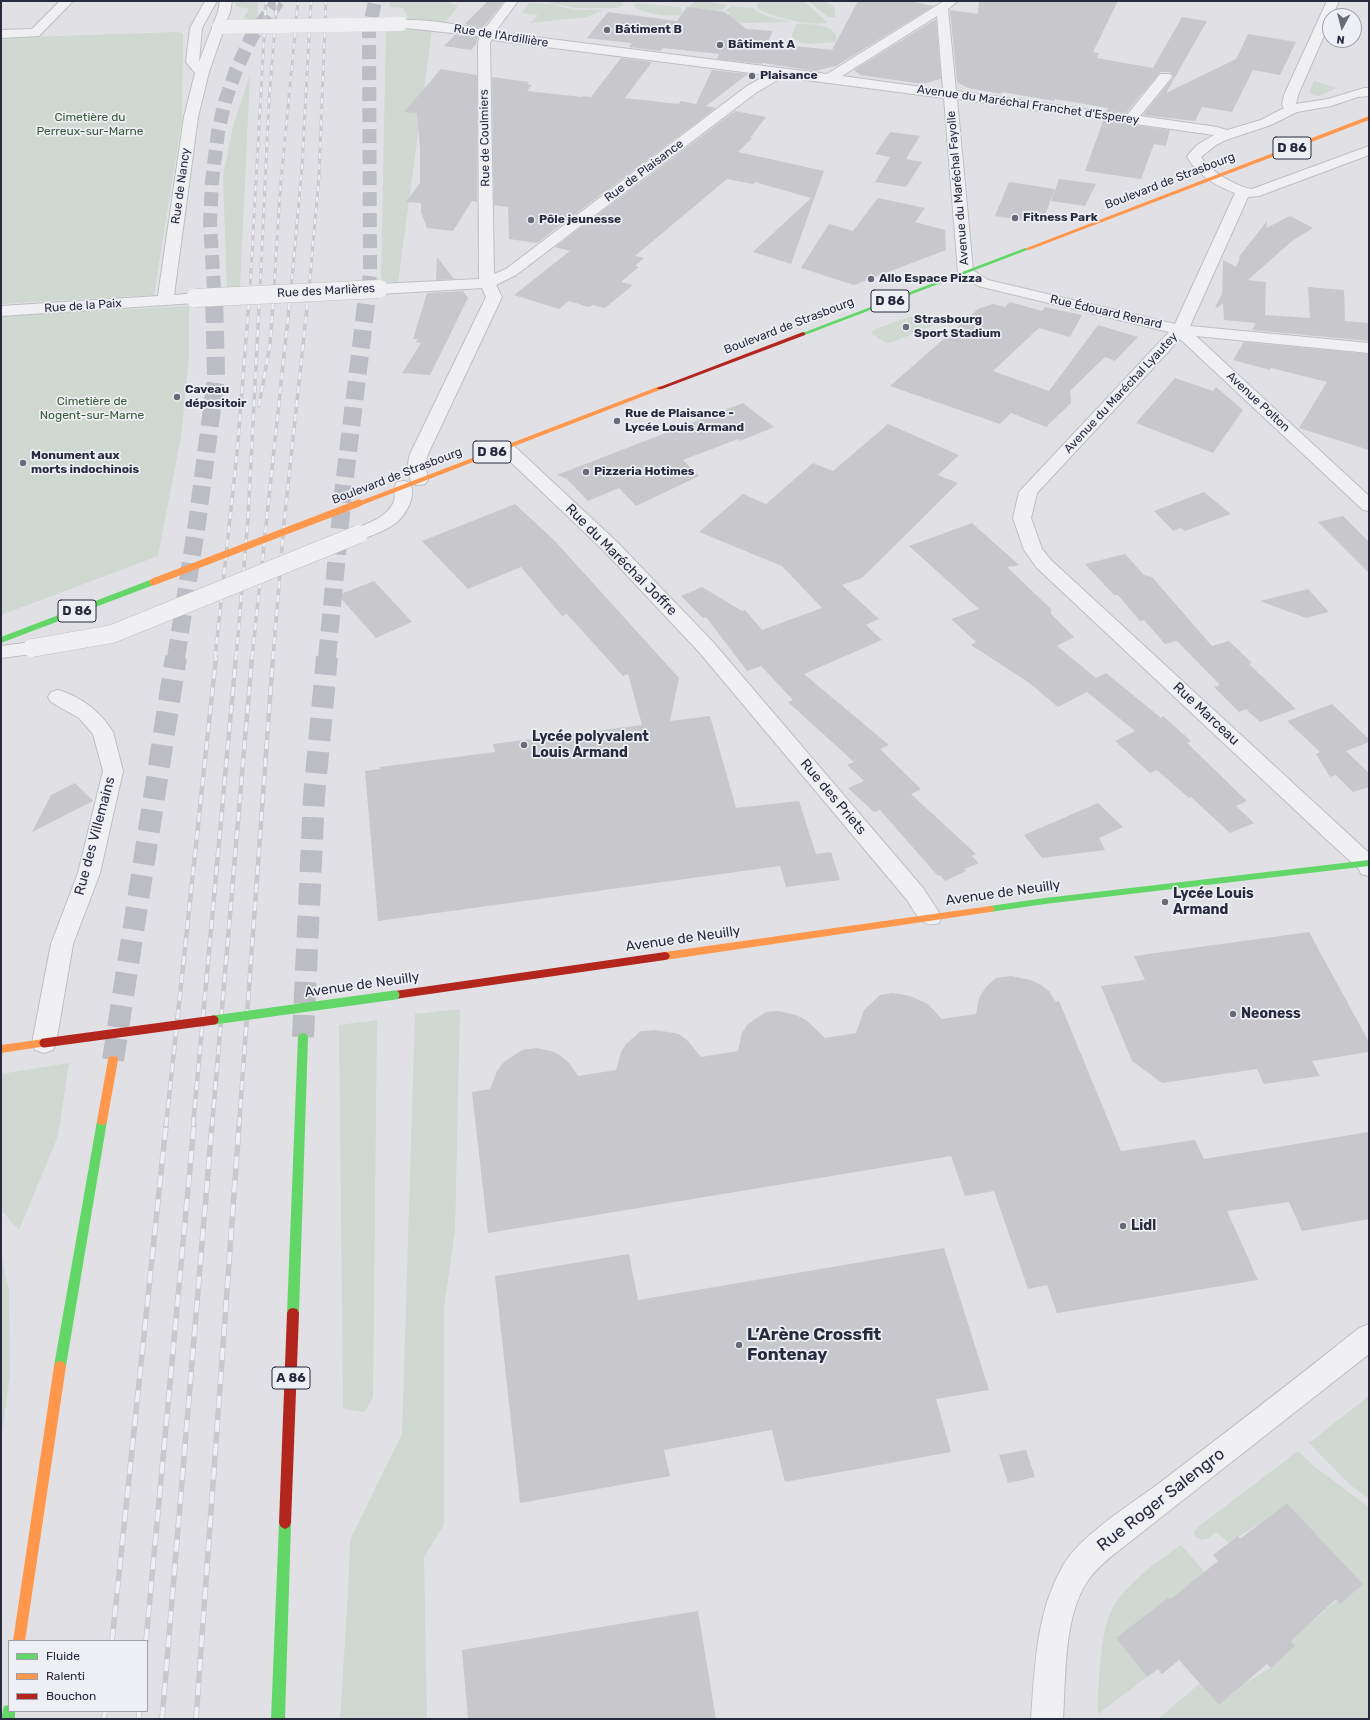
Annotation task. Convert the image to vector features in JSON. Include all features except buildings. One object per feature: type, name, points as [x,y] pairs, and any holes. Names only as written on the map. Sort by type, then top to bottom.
[{"type":"main road","name":"Boulevard de Strasbourg","points":[[1,640],[1369,118]]},
{"type":"main road","name":"Avenue de Neuilly","points":[[1,1049],[395,995],[1113,892],[1368,865]]},
{"type":"main road","name":"A 86","points":[[278,1719],[303,1037]]},
{"type":"main road","points":[[20,1640],[68,1316],[113,1060]]},
{"type":"street","points":[[1,34],[36,33],[67,1]]},
{"type":"street","points":[[202,72],[192,62],[194,35],[198,23],[211,1]]},
{"type":"street","name":"Rue de Nancy","points":[[165,300],[191,117],[202,72],[219,27],[226,1]]},
{"type":"street","name":"Rue de Coulmiers","points":[[487,283],[484,43],[487,34],[512,1]]},
{"type":"street","points":[[1292,108],[1289,104],[1292,95],[1332,1]]},
{"type":"street","points":[[781,73],[828,78],[947,4]]},
{"type":"street","name":"Avenue du Maréchal Fayolle","points":[[947,4],[949,94],[966,272]]},
{"type":"street","name":"Rue de l'Ardillière","points":[[219,27],[401,24],[424,25],[499,37],[781,73]]},
{"type":"street","name":"Rue de Plaisance","points":[[487,283],[511,272],[752,89],[781,73]]},
{"type":"street","points":[[1131,119],[1165,77]]},
{"type":"street","name":"Avenue du Maréchal Franchet d'Esperey","points":[[828,78],[1217,131],[1226,135]]},
{"type":"street","points":[[1369,92],[1358,92],[1329,102],[1292,108],[1275,118],[1226,135],[1201,148],[1194,156],[1195,160],[1215,178],[1243,192],[1254,193],[1369,150]]},
{"type":"street","name":"Avenue du Maréchal Lyautey","points":[[1044,564],[1033,550],[1022,518],[1028,492],[1180,330],[1243,192]]},
{"type":"street","name":"Rue Édouard Renard","points":[[966,272],[983,283],[1180,330],[1369,348]]},
{"type":"street","points":[[1,652],[112,634],[359,534],[389,520],[403,500],[411,483],[418,454],[494,297],[487,283]]},
{"type":"street","name":"Rue des Marlières","points":[[165,300],[487,283]]},
{"type":"street","name":"Rue de la Paix","points":[[1,311],[165,300]]},
{"type":"street","name":"Avenue Polton","points":[[1180,330],[1369,506]]},
{"type":"street","name":"Rue du Maréchal Joffre","points":[[505,447],[610,546],[706,647],[733,679]]},
{"type":"street","name":"Rue Marceau","points":[[1044,564],[1368,865]]},
{"type":"street","name":"Rue des Priets","points":[[733,679],[910,888],[931,917]]},
{"type":"street","name":"Rue des Villemains","points":[[44,1043],[62,944],[88,873],[113,771],[103,732],[86,713],[58,698]]},
{"type":"street","name":"Rue Roger Salengro","points":[[1047,1719],[1049,1682],[1056,1618],[1074,1575],[1094,1551],[1369,1337]]},
{"type":"green space","points":[[236,1],[258,1],[258,21],[243,18],[249,9],[235,6]]},
{"type":"green space","points":[[390,1],[446,1],[458,6],[446,22],[409,21],[403,8],[389,7]]},
{"type":"green space","points":[[620,1],[624,5],[616,8],[575,8],[546,2]]},
{"type":"green space","points":[[696,1],[728,5],[721,11],[716,10],[712,16],[687,8]]},
{"type":"green space","points":[[760,1],[804,1],[827,22],[803,22],[772,15],[758,9],[757,5]]},
{"type":"green space","points":[[808,1],[828,3],[834,8],[835,17],[828,17]]},
{"type":"green space","points":[[529,3],[552,4],[573,10],[603,10],[587,17],[530,23],[538,15],[522,13]]},
{"type":"green space","points":[[637,3],[679,7],[681,8],[682,15],[677,16],[650,13],[634,6]]},
{"type":"green space","points":[[732,6],[752,8],[772,18],[792,22],[722,22],[730,12],[725,11]]},
{"type":"green space","points":[[796,24],[822,26],[829,29],[834,32],[836,42],[806,44],[800,42],[792,36]]},
{"type":"green space","points":[[386,29],[432,30],[398,282],[381,281]]},
{"type":"green space","name":"Cimetière du Perreux-sur-Marne","points":[[178,32],[183,34],[182,119],[154,295],[1,304],[1,38]]},
{"type":"green space","points":[[250,75],[240,287],[227,288],[223,177],[233,126]]},
{"type":"green space","points":[[1314,81],[1337,88],[1319,96],[1312,95],[1310,91]]},
{"type":"green space","name":"Cimetière de Nogent-sur-Marne","points":[[189,306],[189,356],[181,437],[158,556],[1,615],[1,316]]},
{"type":"green space","name":"Strasbourg Sport Stadium","points":[[924,312],[938,322],[937,324],[886,343],[871,333],[875,329]]},
{"type":"green space","points":[[460,1009],[455,1231],[444,1308],[444,1525],[424,1557],[427,1719],[340,1719],[350,1540],[402,1434],[415,1014]]},
{"type":"green space","points":[[377,1020],[373,1397],[365,1412],[343,1409],[339,1025]]},
{"type":"green space","points":[[69,1063],[58,1136],[19,1230],[1,1210],[1,1074]]},
{"type":"green space","points":[[1,1254],[9,1291],[10,1375],[1,1439]]},
{"type":"green space","points":[[1369,1396],[1369,1499],[1349,1484],[1309,1443]]},
{"type":"green space","points":[[1298,1451],[1315,1467],[1369,1507],[1369,1719],[1158,1719],[1200,1683],[1219,1705],[1244,1684],[1272,1667],[1295,1646],[1286,1635],[1313,1621],[1337,1600],[1340,1603],[1363,1584],[1287,1503],[1229,1543],[1216,1532],[1209,1538],[1202,1540],[1195,1536],[1194,1532],[1198,1527]]},
{"type":"green space","points":[[1181,1545],[1209,1577],[1175,1604],[1169,1597],[1117,1638],[1147,1677],[1098,1714],[1099,1676],[1102,1645],[1112,1609],[1134,1581]]},
{"type":"tunnel","points":[[214,290],[210,223],[212,181],[218,132],[225,102],[236,70],[252,36],[278,1]]},
{"type":"tunnel","points":[[368,290],[370,273],[369,30],[375,1]]},
{"type":"tunnel","points":[[176,658],[197,523],[216,378],[214,289]]},
{"type":"tunnel","points":[[327,658],[343,493],[368,289]]},
{"type":"tunnel","points":[[113,1060],[176,657]]},
{"type":"tunnel","points":[[303,1037],[314,797],[327,657]]},
{"type":"railway","points":[[250,290],[266,1]]},
{"type":"railway","points":[[260,290],[269,101],[277,1]]},
{"type":"railway","points":[[274,290],[280,192],[298,1]]},
{"type":"railway","points":[[291,290],[302,167],[311,1]]},
{"type":"railway","points":[[309,290],[319,176],[326,1]]},
{"type":"railway","points":[[215,658],[237,453],[250,289]]},
{"type":"railway","points":[[236,658],[248,519],[260,289]]},
{"type":"railway","points":[[259,406],[270,344],[274,289]]},
{"type":"railway","points":[[252,658],[291,289]]},
{"type":"railway","points":[[273,658],[284,523],[309,289]]},
{"type":"railway","points":[[166,1126],[216,657]]},
{"type":"railway","points":[[193,1126],[236,657]]},
{"type":"railway","points":[[212,1126],[252,657]]},
{"type":"railway","points":[[239,1126],[273,657]]},
{"type":"railway","points":[[112,1640],[166,1125]]},
{"type":"railway","points":[[146,1640],[194,1125]]},
{"type":"railway","points":[[162,1719],[212,1125]]},
{"type":"railway","points":[[196,1719],[239,1125]]},
{"type":"railway","points":[[104,1719],[105,1712]]},
{"type":"railway","points":[[139,1712],[139,1719]]},
{"type":"traffic: fast","points":[[803,334],[1027,249]]},
{"type":"traffic: fast","points":[[1,640],[153,582]]},
{"type":"traffic: fast","points":[[990,909],[1045,901],[1369,863]]},
{"type":"traffic: fast","points":[[214,1020],[395,995]]},
{"type":"traffic: fast","points":[[293,1313],[303,1037]]},
{"type":"traffic: fast","points":[[60,1366],[102,1121]]},
{"type":"traffic: fast","points":[[278,1719],[285,1523]]},
{"type":"traffic: fast","points":[[8,1719],[9,1712]]},
{"type":"traffic: slow","points":[[1027,249],[1369,118]]},
{"type":"traffic: slow","points":[[359,503],[660,388]]},
{"type":"traffic: slow","points":[[153,582],[359,503]]},
{"type":"traffic: slow","points":[[665,956],[990,909]]},
{"type":"traffic: slow","points":[[1,1049],[44,1043]]},
{"type":"traffic: slow","points":[[102,1121],[113,1060]]},
{"type":"traffic: slow","points":[[19,1640],[60,1366]]},
{"type":"traffic: jam","points":[[660,388],[803,334]]},
{"type":"traffic: jam","points":[[395,995],[665,956]]},
{"type":"traffic: jam","points":[[44,1043],[214,1020]]},
{"type":"traffic: jam","points":[[285,1523],[293,1313]]},
{"type":"place","name":"Bâtiment B","points":[[607,30]]},
{"type":"place","name":"Bâtiment A","points":[[720,45]]},
{"type":"place","name":"Plaisance","points":[[752,76]]},
{"type":"place","name":"Fitness Park","points":[[1015,218]]},
{"type":"place","name":"Pôle jeunesse","points":[[531,220]]},
{"type":"place","name":"Allo Espace Pizza","points":[[871,279]]},
{"type":"place","name":"Strasbourg Sport Stadium","points":[[906,327]]},
{"type":"place","name":"Caveau dépositoir","points":[[177,397]]},
{"type":"place","name":"Rue de Plaisance - Lycée Louis Armand","points":[[617,421]]},
{"type":"place","name":"Monument aux morts indochinois","points":[[23,463]]},
{"type":"place","name":"Pizzeria Hotimes","points":[[586,472]]},
{"type":"place","name":"Lycée polyvalent Louis Armand","points":[[524,745]]},
{"type":"place","name":"Lycée Louis Armand","points":[[1165,902]]},
{"type":"place","name":"Neoness","points":[[1233,1014]]},
{"type":"place","name":"Lidl","points":[[1123,1226]]},
{"type":"place","name":"L’Arène Crossfit Fontenay","points":[[739,1345]]}]
